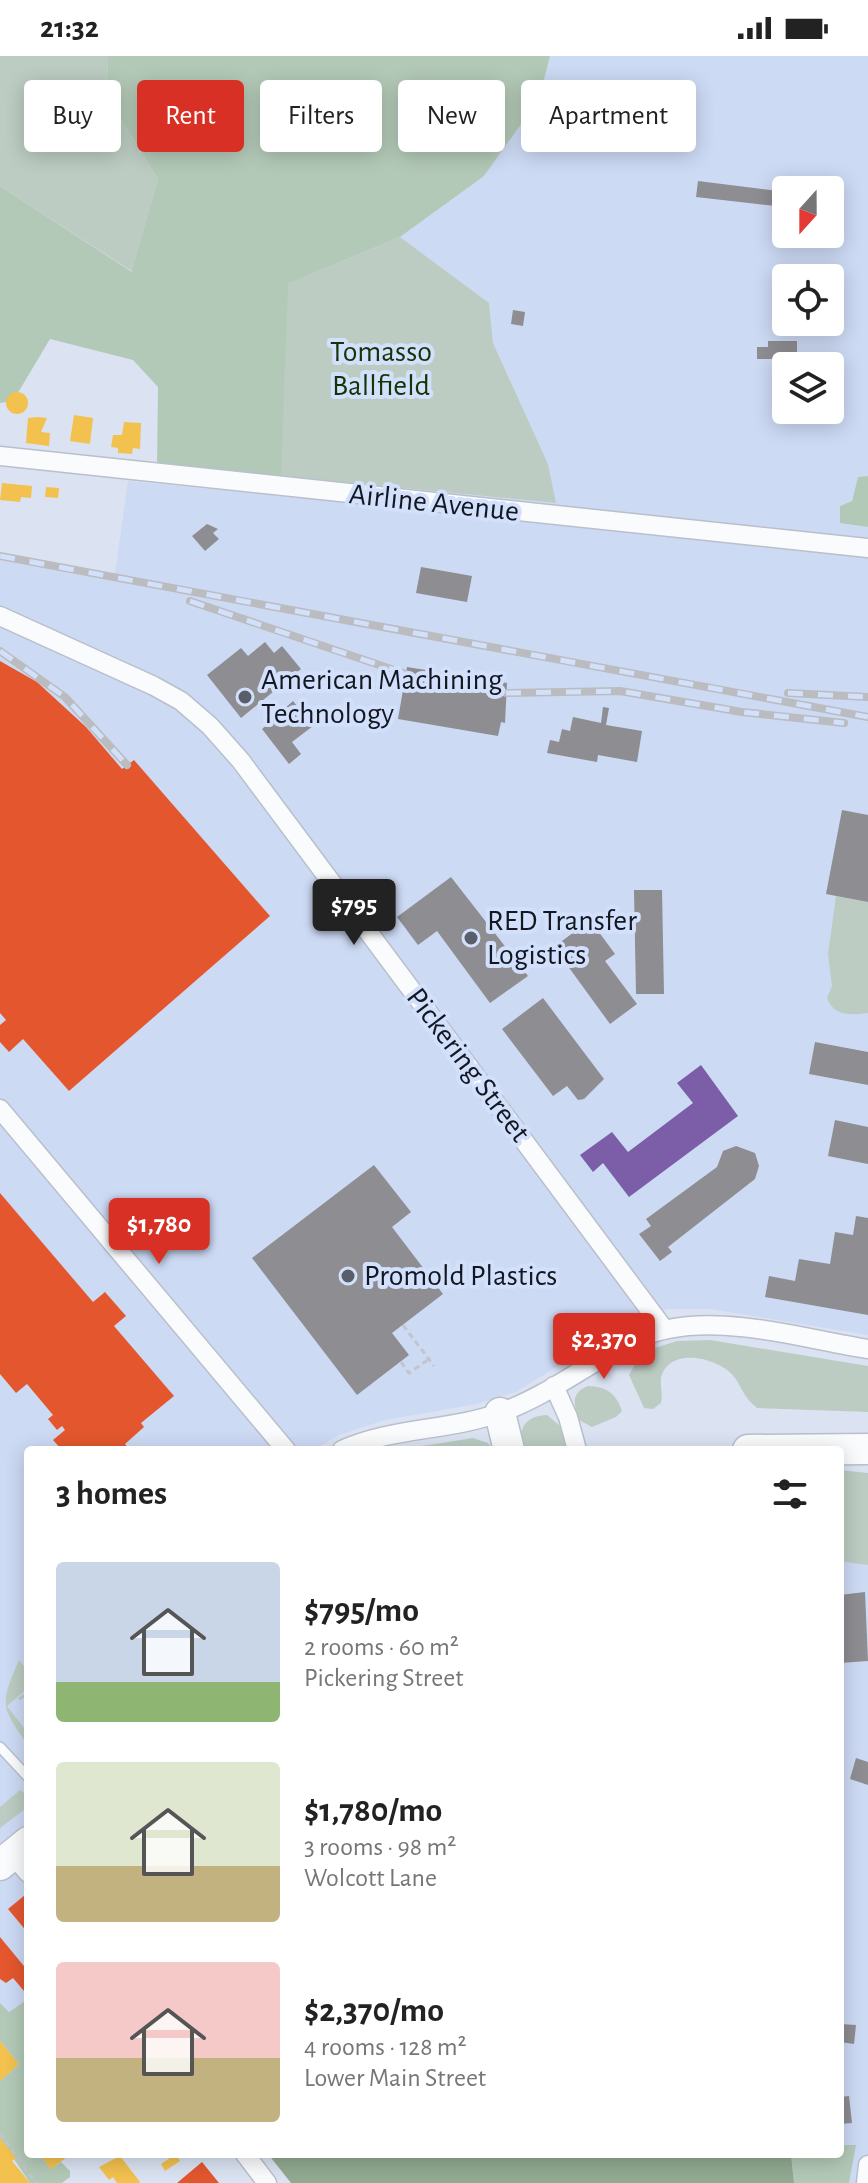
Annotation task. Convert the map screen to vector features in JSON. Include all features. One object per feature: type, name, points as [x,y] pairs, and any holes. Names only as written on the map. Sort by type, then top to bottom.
[{"type":"highway","points":[[500,1413],[508,1446]]},
{"type":"highway","points":[[844,1449],[868,1449]]},
{"type":"street","name":"Airline Avenue","points":[[0,456],[868,548]]},
{"type":"street","name":"Pickering Street","points":[[0,616],[154,686],[210,726],[241,761],[664,1329]]},
{"type":"street","points":[[0,1109],[283,1446]]},
{"type":"street","points":[[354,1446],[386,1435],[500,1413],[636,1339],[664,1329],[694,1324],[721,1326],[868,1349]]},
{"type":"street","points":[[554,1386],[568,1417],[576,1446]]},
{"type":"street","points":[[248,2158],[267,2183]]},
{"type":"street","points":[[866,2183],[868,2165]]},
{"type":"lane","points":[[0,1747],[24,1773]]},
{"type":"path","points":[[403,1325],[434,1366]]},
{"type":"path","points":[[401,1362],[409,1373],[429,1359]]},
{"type":"path","points":[[19,1699],[24,1696]]},
{"type":"path","points":[[0,2133],[36,2183]]},
{"type":"shaded area","points":[[107,56],[550,56],[544,80],[521,80],[521,124],[505,147],[505,80],[398,80],[398,152],[501,152],[484,176],[400,237],[288,284],[281,476],[157,465],[158,387],[133,360],[50,339],[13,401],[0,403],[0,186],[132,272],[158,179],[141,152],[244,152],[244,80],[137,80],[137,145],[121,119],[121,80],[108,80]]},
{"type":"shaded area","points":[[550,56],[868,56],[868,476],[858,477],[852,501],[840,506],[840,523],[868,527],[868,1335],[710,1309],[667,1309],[613,1332],[516,1392],[477,1404],[385,1420],[339,1435],[320,1446],[24,1446],[24,2002],[0,2018],[0,560],[114,580],[128,481],[279,496],[281,476],[555,503],[548,464],[493,343],[489,303],[400,237],[484,176],[501,152],[505,152],[505,147],[521,124],[521,152],[696,152],[696,80],[544,80]]},
{"type":"shaded area","points":[[868,476],[868,527],[840,523],[840,506],[852,501],[858,477]]},
{"type":"shaded area","points":[[844,1561],[868,1565],[868,2183],[849,2183],[855,2145],[844,2145]]},
{"type":"shaded area","points":[[24,2002],[24,2158],[42,2158],[51,2169],[61,2162],[70,2171],[70,2177],[62,2183],[30,2183],[0,2138],[0,2081],[19,2064],[0,2041],[0,2003],[9,2012]]},
{"type":"shaded area","points":[[844,2145],[856,2145],[849,2183],[794,2183],[791,2158],[844,2158]]},
{"type":"shaded area","points":[[271,2158],[791,2158],[794,2183],[291,2183]]},
{"type":"green space","points":[[0,56],[107,56],[108,80],[24,80],[24,152],[121,152],[121,119],[137,145],[137,152],[141,152],[158,179],[133,272],[0,186]]},
{"type":"green space","name":"Tomasso Ballfield","points":[[400,237],[489,303],[493,343],[548,464],[556,503],[208,469],[288,284]]},
{"type":"green space","points":[[836,896],[868,902],[868,1013],[839,1012],[827,998],[832,986],[828,954]]},
{"type":"green space","points":[[710,1340],[868,1366],[868,1412],[757,1408],[728,1371],[696,1358],[674,1361],[666,1368],[661,1378],[661,1403],[653,1409],[644,1408],[629,1375],[642,1352],[677,1341]]},
{"type":"green space","points":[[588,1386],[610,1392],[622,1411],[616,1417],[592,1427],[579,1420],[576,1396]]},
{"type":"green space","points":[[547,1415],[560,1426],[567,1446],[522,1446],[524,1425]]},
{"type":"green space","points":[[473,1438],[490,1446],[422,1446]]},
{"type":"green space","points":[[844,1470],[868,1473],[868,1565],[845,1562]]},
{"type":"green space","points":[[19,1660],[24,1666],[24,1691],[7,1706],[24,1728],[24,1739],[8,1713],[6,1704],[6,1696]]},
{"type":"green space","points":[[20,1790],[24,1792],[24,1810],[0,1828],[0,1807]]},
{"type":"building: Homes","points":[[17,392],[28,403],[17,414],[6,403]]},
{"type":"building: Homes","points":[[74,415],[93,418],[90,444],[70,441]]},
{"type":"building: Homes","points":[[28,418],[47,418],[41,432],[50,433],[49,446],[26,443]]},
{"type":"building: Homes","points":[[124,422],[141,423],[140,449],[133,448],[132,454],[118,453],[118,448],[111,447],[113,435],[122,435]]},
{"type":"building: Homes","points":[[2,483],[32,486],[31,498],[21,497],[20,502],[0,500]]},
{"type":"building: Homes","points":[[46,487],[59,488],[58,498],[45,497]]},
{"type":"building: Homes","points":[[0,2041],[19,2064],[0,2081]]},
{"type":"building: Homes","points":[[0,2138],[16,2158],[12,2161],[30,2183],[0,2183]]},
{"type":"building: Homes","points":[[42,2158],[66,2158],[51,2169]]},
{"type":"building: Homes","points":[[122,2158],[140,2182],[117,2183],[113,2177],[109,2180],[99,2167]]},
{"type":"building: Homes","points":[[170,2158],[180,2161],[165,2171],[161,2164]]},
{"type":"building: Shops","points":[[0,661],[37,682],[86,727],[122,769],[134,760],[270,916],[69,1091],[23,1039],[9,1052],[0,1042],[0,1025],[6,1020],[0,1013]]},
{"type":"building: Shops","points":[[0,1193],[93,1302],[105,1292],[126,1316],[114,1326],[174,1396],[141,1423],[144,1427],[125,1444],[127,1446],[58,1446],[53,1440],[65,1430],[62,1426],[57,1430],[48,1419],[53,1415],[27,1384],[16,1393],[0,1374]]},
{"type":"building: Shops","points":[[24,1896],[24,1928],[8,1909]]},
{"type":"building: Shops","points":[[0,1937],[24,1966],[24,1991],[13,1978],[6,1983],[0,1979]]},
{"type":"building: Shops","points":[[202,2162],[219,2183],[177,2183]]},
{"type":"building: Offices","points":[[701,1065],[738,1116],[629,1197],[603,1163],[593,1172],[580,1155],[612,1132],[628,1152],[693,1103],[677,1083]]},
{"type":"building: Industry","points":[[698,181],[772,190],[772,206],[696,197]]},
{"type":"building: Industry","points":[[513,310],[525,312],[523,326],[511,324]]},
{"type":"building: Industry","points":[[768,341],[797,341],[797,352],[772,352],[772,359],[757,359],[757,347],[768,347]]},
{"type":"building: Industry","points":[[207,524],[218,529],[213,533],[219,539],[205,551],[192,536]]},
{"type":"building: Industry","points":[[421,567],[472,576],[467,602],[416,593]]},
{"type":"building: Industry","name":"American Machining Technology","points":[[265,642],[274,653],[282,646],[301,669],[241,718],[207,675],[241,648],[248,656]]},
{"type":"building: Industry","points":[[407,667],[507,683],[505,723],[501,722],[498,736],[398,719]]},
{"type":"building: Industry","points":[[293,701],[313,726],[292,742],[301,754],[289,764],[262,729]]},
{"type":"building: Industry","points":[[603,707],[609,708],[606,725],[642,731],[637,762],[598,755],[597,762],[547,753],[550,740],[559,742],[562,729],[570,731],[573,717],[601,723]]},
{"type":"building: Industry","points":[[842,810],[868,815],[868,902],[826,894]]},
{"type":"building: Industry","name":"RED Transfer Logistics","points":[[451,877],[528,976],[490,1003],[437,931],[418,945],[397,917]]},
{"type":"building: Industry","points":[[634,890],[662,890],[664,994],[636,994]]},
{"type":"building: Industry","points":[[590,920],[615,954],[605,961],[637,1004],[610,1024],[554,947]]},
{"type":"building: Industry","points":[[543,998],[604,1079],[584,1099],[578,1100],[567,1086],[553,1096],[502,1029]]},
{"type":"building: Industry","points":[[815,1042],[868,1052],[868,1085],[809,1074]]},
{"type":"building: Industry","points":[[835,1120],[868,1127],[868,1164],[828,1156]]},
{"type":"building: Industry","points":[[736,1146],[755,1153],[759,1166],[755,1179],[668,1247],[672,1252],[660,1261],[639,1234],[651,1226],[646,1219],[717,1167],[723,1151]]},
{"type":"building: Industry","name":"Promold Plastics","points":[[374,1165],[411,1212],[392,1227],[443,1294],[392,1333],[409,1355],[357,1395],[252,1258]]},
{"type":"building: Industry","points":[[856,1216],[868,1218],[868,1315],[765,1297],[769,1276],[795,1281],[799,1259],[830,1264],[835,1232],[853,1235]]},
{"type":"building: Industry","points":[[865,1592],[868,1661],[844,1663],[844,1595]]},
{"type":"building: Industry","points":[[856,1758],[868,1762],[868,1785],[850,1779]]},
{"type":"building: Industry","points":[[844,2024],[856,2025],[854,2044],[844,2043]]},
{"type":"building: Industry","points":[[849,2096],[852,2123],[844,2124],[844,2097]]},
{"type":"railway","points":[[0,556],[868,717]]},
{"type":"railway","points":[[190,601],[406,674]]},
{"type":"railway","points":[[0,651],[65,697],[127,765]]},
{"type":"railway","points":[[506,693],[620,691],[742,712],[844,723]]},
{"type":"railway","points":[[788,693],[868,697]]},
{"type":"place","name":"American Machining Technology","points":[[245,697]]},
{"type":"place","name":"RED Transfer Logistics","points":[[471,938]]},
{"type":"place","name":"Promold Plastics","points":[[348,1276]]}]
